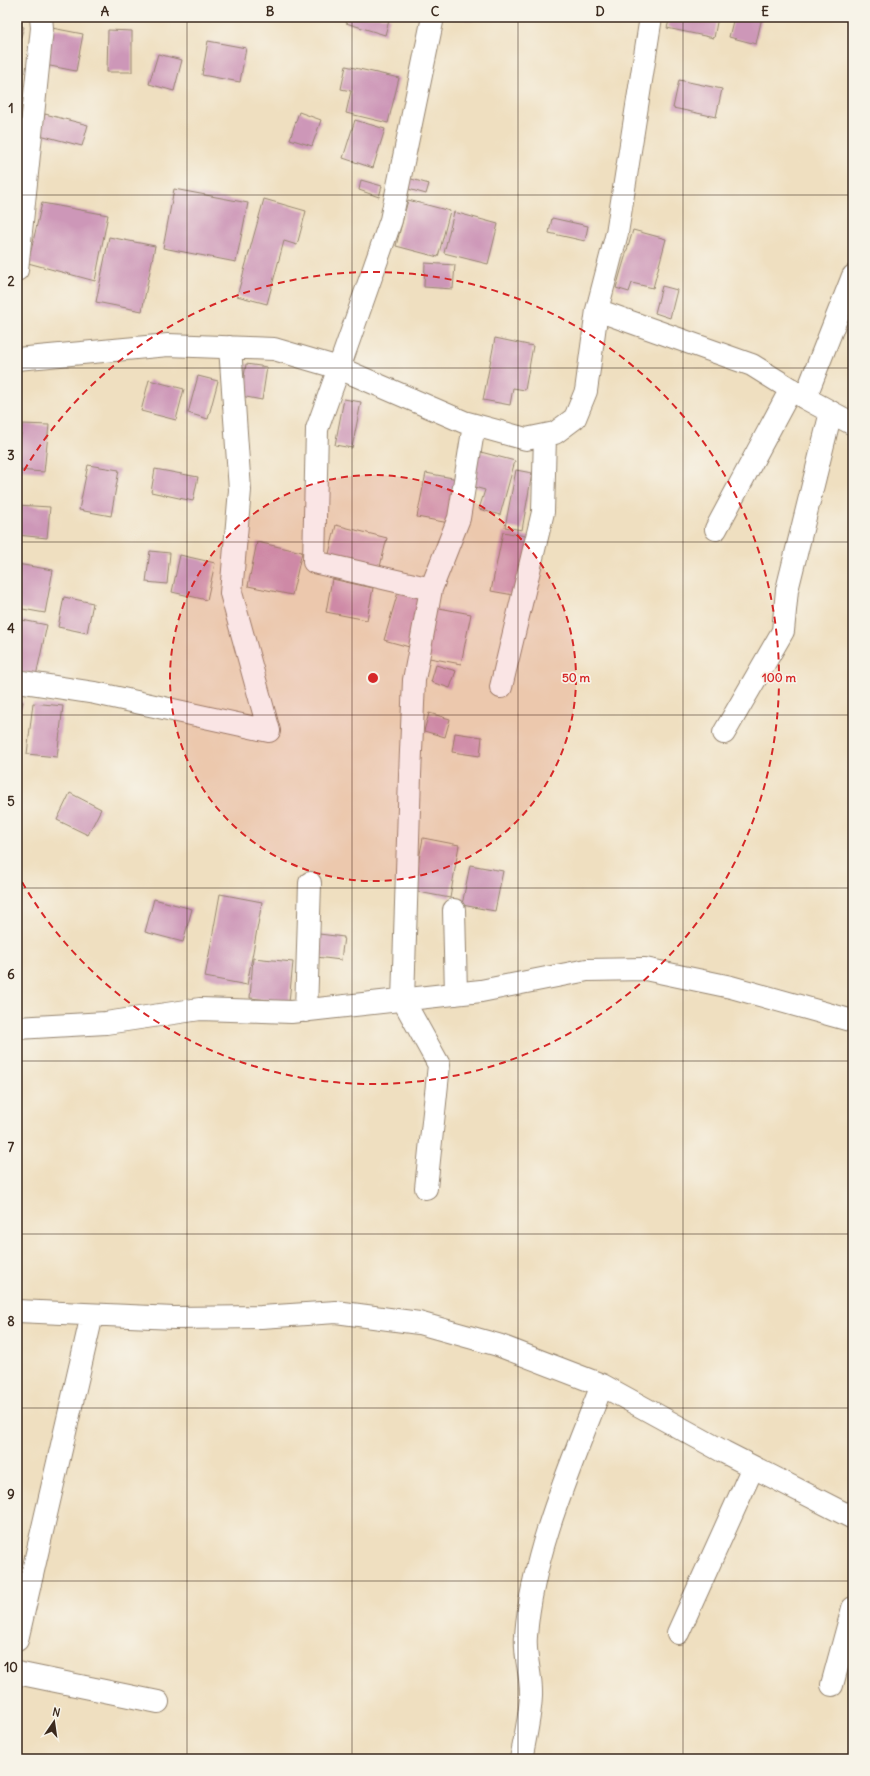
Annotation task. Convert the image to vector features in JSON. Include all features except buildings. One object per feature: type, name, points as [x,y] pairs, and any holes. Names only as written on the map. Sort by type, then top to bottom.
[{"type":"street","points":[[17,270],[42,28],[41,17]]},
{"type":"street","points":[[431,588],[314,562],[317,429],[391,220],[433,17]]},
{"type":"street","points":[[17,360],[168,345],[274,349],[338,368],[474,425],[526,440],[555,433],[575,418],[586,391],[597,310],[617,233],[652,17]]},
{"type":"street","points":[[716,529],[798,394],[853,276]]},
{"type":"street","points":[[597,310],[752,365],[798,394],[853,424]]},
{"type":"street","points":[[17,681],[95,693],[269,731],[231,593],[240,490],[230,348]]},
{"type":"street","points":[[724,733],[783,631],[787,590],[831,412]]},
{"type":"street","points":[[426,1188],[439,1065],[403,1000],[414,680],[431,588],[459,518],[474,425]]},
{"type":"street","points":[[501,687],[543,512],[545,436]]},
{"type":"street","points":[[306,1011],[310,883]]},
{"type":"street","points":[[454,910],[456,994]]},
{"type":"street","points":[[17,1028],[106,1023],[200,1008],[291,1012],[306,1011],[481,991],[587,970],[645,969],[731,987],[853,1021]]},
{"type":"street","points":[[17,1311],[174,1318],[261,1317],[336,1312],[418,1323],[498,1345],[602,1385],[753,1467],[853,1518]]},
{"type":"street","points":[[17,1640],[92,1315]]},
{"type":"street","points":[[522,1759],[531,1696],[525,1638],[531,1596],[541,1555],[569,1470],[602,1385]]},
{"type":"street","points":[[678,1633],[753,1467]]},
{"type":"street","points":[[832,1685],[853,1608]]},
{"type":"street","points":[[17,1673],[158,1702]]}]
